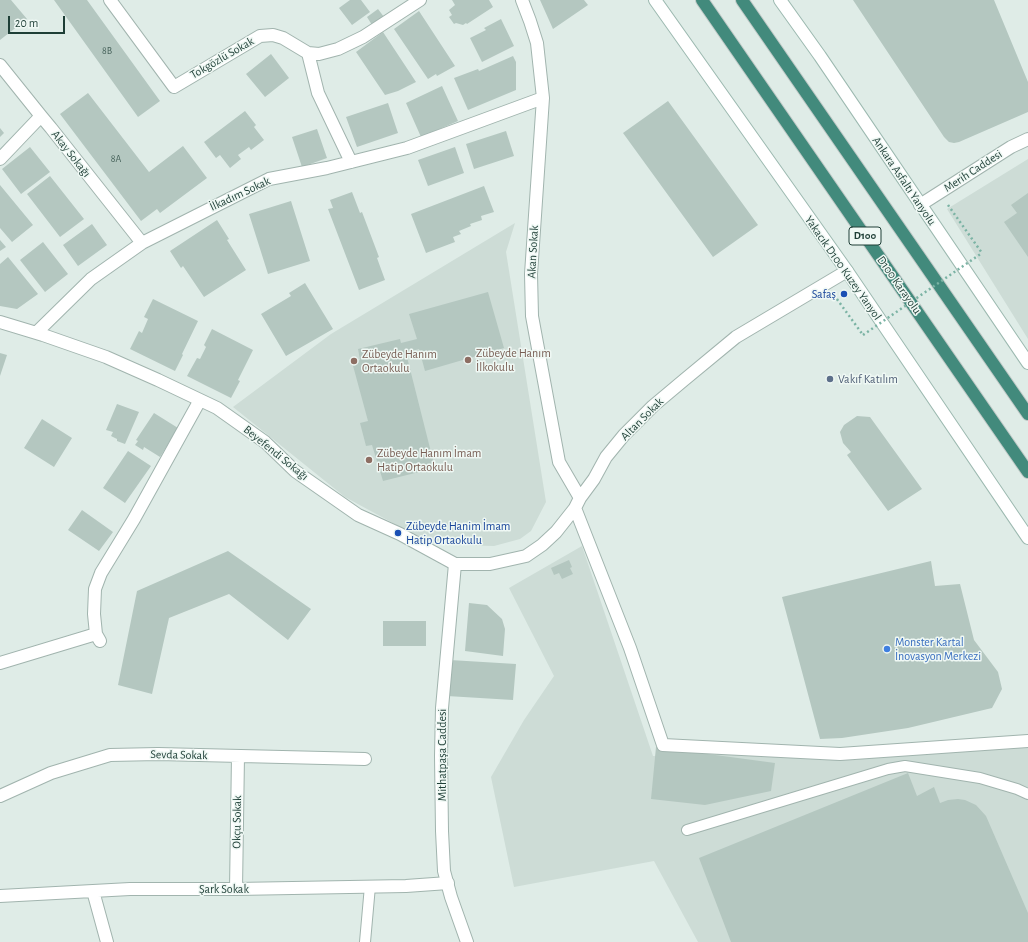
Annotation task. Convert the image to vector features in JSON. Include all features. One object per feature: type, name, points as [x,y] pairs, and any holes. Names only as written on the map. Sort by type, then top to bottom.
[{"type":"highway","name":"D100 Karayolu","points":[[702,0],[1028,472]]},
{"type":"highway","name":"D100","points":[[742,0],[1028,414]]},
{"type":"street","name":"Tokgözlü Sokak","points":[[110,0],[174,87],[260,36],[273,35],[283,38],[308,54]]},
{"type":"street","points":[[351,162],[318,93],[308,54],[319,54],[338,49],[363,37],[420,0]]},
{"type":"street","name":"Akan Sokak","points":[[522,0],[536,43],[543,98],[531,274],[532,316],[559,462],[578,503],[630,648],[662,745],[840,754],[1028,741]]},
{"type":"street","name":"Yakacık D100 Kuzey Yanyol","points":[[655,0],[847,272],[1028,538]]},
{"type":"street","name":"Ankara Asfaltı Yanyolu","points":[[780,0],[820,56],[1028,363]]},
{"type":"street","name":"Akay Sokağı","points":[[0,65],[142,242]]},
{"type":"street","name":"İlkadım Sokak","points":[[37,332],[91,279],[142,242],[269,179],[327,168],[407,148],[543,98]]},
{"type":"street","points":[[0,159],[40,116]]},
{"type":"street","name":"Merih Caddesi","points":[[920,205],[1010,146],[1028,139]]},
{"type":"street","name":"Altan Sokak","points":[[455,564],[490,564],[526,556],[542,545],[556,532],[578,503],[606,457],[624,435],[653,406],[736,337],[847,272]]},
{"type":"street","name":"Beyefendi Sokağı","points":[[0,322],[37,332],[106,357],[217,408],[265,442],[295,470],[358,515],[400,534],[455,564]]},
{"type":"street","points":[[0,663],[98,638],[94,614],[95,589],[101,573],[134,519],[200,400]]},
{"type":"street","name":"Mithatpaşa Caddesi","points":[[455,564],[442,708],[442,831],[444,871],[451,897],[467,942]]},
{"type":"street","name":"Sevda Sokak","points":[[0,796],[51,773],[110,755],[158,754],[365,759]]},
{"type":"street","name":"Okçu Sokak","points":[[236,889],[238,756]]},
{"type":"street","name":"Şark Sokak","points":[[0,896],[130,889],[406,886],[448,883]]},
{"type":"street","points":[[93,891],[107,942]]},
{"type":"lane","points":[[687,830],[888,769],[905,766],[980,778],[1017,789],[1028,794]]},
{"type":"lane","points":[[365,942],[370,886]]},
{"type":"path","points":[[844,310],[863,335],[982,253],[940,193]]},
{"type":"shaded area","points":[[1028,159],[1028,339],[947,209]]},
{"type":"shaded area","points":[[515,223],[506,252],[546,502],[531,531],[520,539],[494,546],[457,545],[435,543],[413,534],[345,497],[233,407],[331,334]]},
{"type":"shaded area","points":[[582,546],[653,756],[1028,746],[1028,942],[698,942],[654,861],[514,887],[491,777],[524,720],[554,676],[509,588]]},
{"type":"building","points":[[0,0],[11,0],[27,19],[0,40]]},
{"type":"building","points":[[54,0],[87,0],[160,101],[138,117]]},
{"type":"building","points":[[350,0],[361,0],[370,12],[352,25],[339,8]]},
{"type":"building","points":[[452,0],[489,0],[493,7],[467,24],[454,24],[449,17],[452,15],[449,10],[455,5]]},
{"type":"building","points":[[540,0],[584,0],[588,5],[553,29]]},
{"type":"building","points":[[853,0],[994,0],[1028,82],[1028,112],[959,142],[949,142],[944,137]]},
{"type":"building","points":[[378,9],[384,17],[372,25],[367,17]]},
{"type":"building","points":[[419,11],[455,66],[437,76],[436,74],[428,79],[394,29]]},
{"type":"building","points":[[501,19],[514,46],[482,62],[470,38],[486,30],[484,28]]},
{"type":"building","points":[[383,32],[416,82],[398,91],[385,95],[356,52]]},
{"type":"building","points":[[271,54],[289,78],[265,97],[246,74]]},
{"type":"building","points":[[513,56],[516,62],[516,90],[468,110],[454,78],[478,69],[479,71]]},
{"type":"building","points":[[442,86],[458,121],[421,137],[406,103]]},
{"type":"building","points":[[88,93],[149,172],[183,146],[207,178],[160,213],[157,209],[141,221],[60,114]]},
{"type":"building","points":[[668,101],[758,225],[713,257],[623,133]]},
{"type":"building","points":[[388,103],[398,133],[357,147],[346,117]]},
{"type":"building","points":[[245,111],[256,125],[254,127],[264,140],[251,150],[249,147],[238,155],[241,159],[230,168],[220,155],[216,158],[204,142]]},
{"type":"building","points":[[0,128],[4,133],[0,137]]},
{"type":"building","points":[[317,129],[327,158],[302,167],[292,137]]},
{"type":"building","points":[[506,131],[514,156],[474,169],[466,144]]},
{"type":"building","points":[[30,147],[50,172],[21,194],[2,169]]},
{"type":"building","points":[[455,147],[464,173],[428,186],[418,160]]},
{"type":"building","points":[[50,176],[84,219],[60,237],[27,194]]},
{"type":"building","points":[[0,185],[33,225],[12,242],[0,228]]},
{"type":"building","points":[[484,186],[494,212],[481,216],[482,220],[470,224],[471,226],[459,231],[461,234],[453,237],[455,242],[426,253],[411,214]]},
{"type":"building","points":[[352,192],[360,213],[362,212],[379,257],[377,258],[385,280],[359,290],[328,209],[333,208],[330,200]]},
{"type":"building","points":[[1028,193],[1028,257],[1004,222],[1017,213],[1011,205]]},
{"type":"building","points":[[291,201],[310,261],[268,274],[249,214]]},
{"type":"building","points":[[217,220],[229,239],[227,240],[246,270],[204,297],[183,266],[181,268],[170,251]]},
{"type":"building","points":[[92,224],[107,245],[78,266],[63,245]]},
{"type":"building","points":[[0,240],[6,247],[0,251]]},
{"type":"building","points":[[43,242],[68,274],[45,292],[20,260]]},
{"type":"building","points":[[8,257],[38,294],[17,309],[0,306],[0,264]]},
{"type":"building","points":[[305,283],[333,329],[286,356],[261,314],[291,296],[289,293]]},
{"type":"building","points":[[488,292],[504,348],[425,371],[419,349],[406,353],[435,468],[383,481],[372,445],[366,446],[360,423],[368,421],[352,362],[360,360],[358,349],[400,339],[401,343],[417,339],[409,314]]},
{"type":"building","points":[[153,299],[198,321],[175,371],[130,349],[139,331],[142,333],[148,319],[144,317]]},
{"type":"building","points":[[212,329],[253,350],[231,398],[187,376],[197,358],[200,359],[206,347],[204,345]]},
{"type":"building","points":[[0,353],[7,355],[0,376]]},
{"type":"building","points":[[117,404],[139,412],[125,444],[117,441],[117,439],[111,436],[113,432],[106,430]]},
{"type":"building","points":[[154,413],[178,428],[160,457],[144,447],[143,450],[135,445],[138,441],[136,440]]},
{"type":"building","points":[[857,416],[870,417],[922,489],[888,511],[847,455],[851,452],[843,443],[840,432],[844,425]]},
{"type":"building","points":[[42,419],[72,438],[54,467],[24,448]]},
{"type":"building","points":[[128,451],[151,466],[125,503],[103,488]]},
{"type":"building","points":[[82,510],[113,532],[99,551],[68,530]]},
{"type":"building","points":[[228,551],[311,609],[288,640],[229,594],[169,618],[152,694],[118,685],[137,591]]},
{"type":"building","points":[[569,560],[572,567],[570,568],[573,574],[562,579],[559,573],[554,575],[551,568]]},
{"type":"building","points":[[931,561],[935,586],[960,584],[974,640],[998,672],[1002,689],[992,708],[908,728],[842,738],[820,739],[782,597]]},
{"type":"building","points":[[469,603],[487,605],[502,619],[505,629],[503,656],[465,651]]},
{"type":"building","points":[[383,621],[426,621],[426,646],[383,646]]},
{"type":"building","points":[[450,660],[516,664],[513,700],[447,696]]},
{"type":"building","points":[[656,747],[775,763],[771,791],[705,805],[651,799]]},
{"type":"building","points":[[908,773],[917,796],[934,787],[940,803],[948,800],[965,800],[976,805],[986,816],[1028,913],[1028,942],[731,942],[699,858]]},
{"type":"place","name":"Safaş","points":[[844,294]]},
{"type":"place","name":"Zübeyde Hanım İlkokulu","points":[[468,360]]},
{"type":"place","name":"Zübeyde Hanım Ortaokulu","points":[[354,361]]},
{"type":"place","name":"Vakıf Katılım","points":[[830,379]]},
{"type":"place","name":"Zübeyde Hanım İmam Hatip Ortaokulu","points":[[369,460]]},
{"type":"place","name":"Zübeyde Hanim İmam Hati̇p Ortaokulu","points":[[398,533]]},
{"type":"place","name":"Monster Kartal İnovasyon Merkezi","points":[[887,649]]}]
